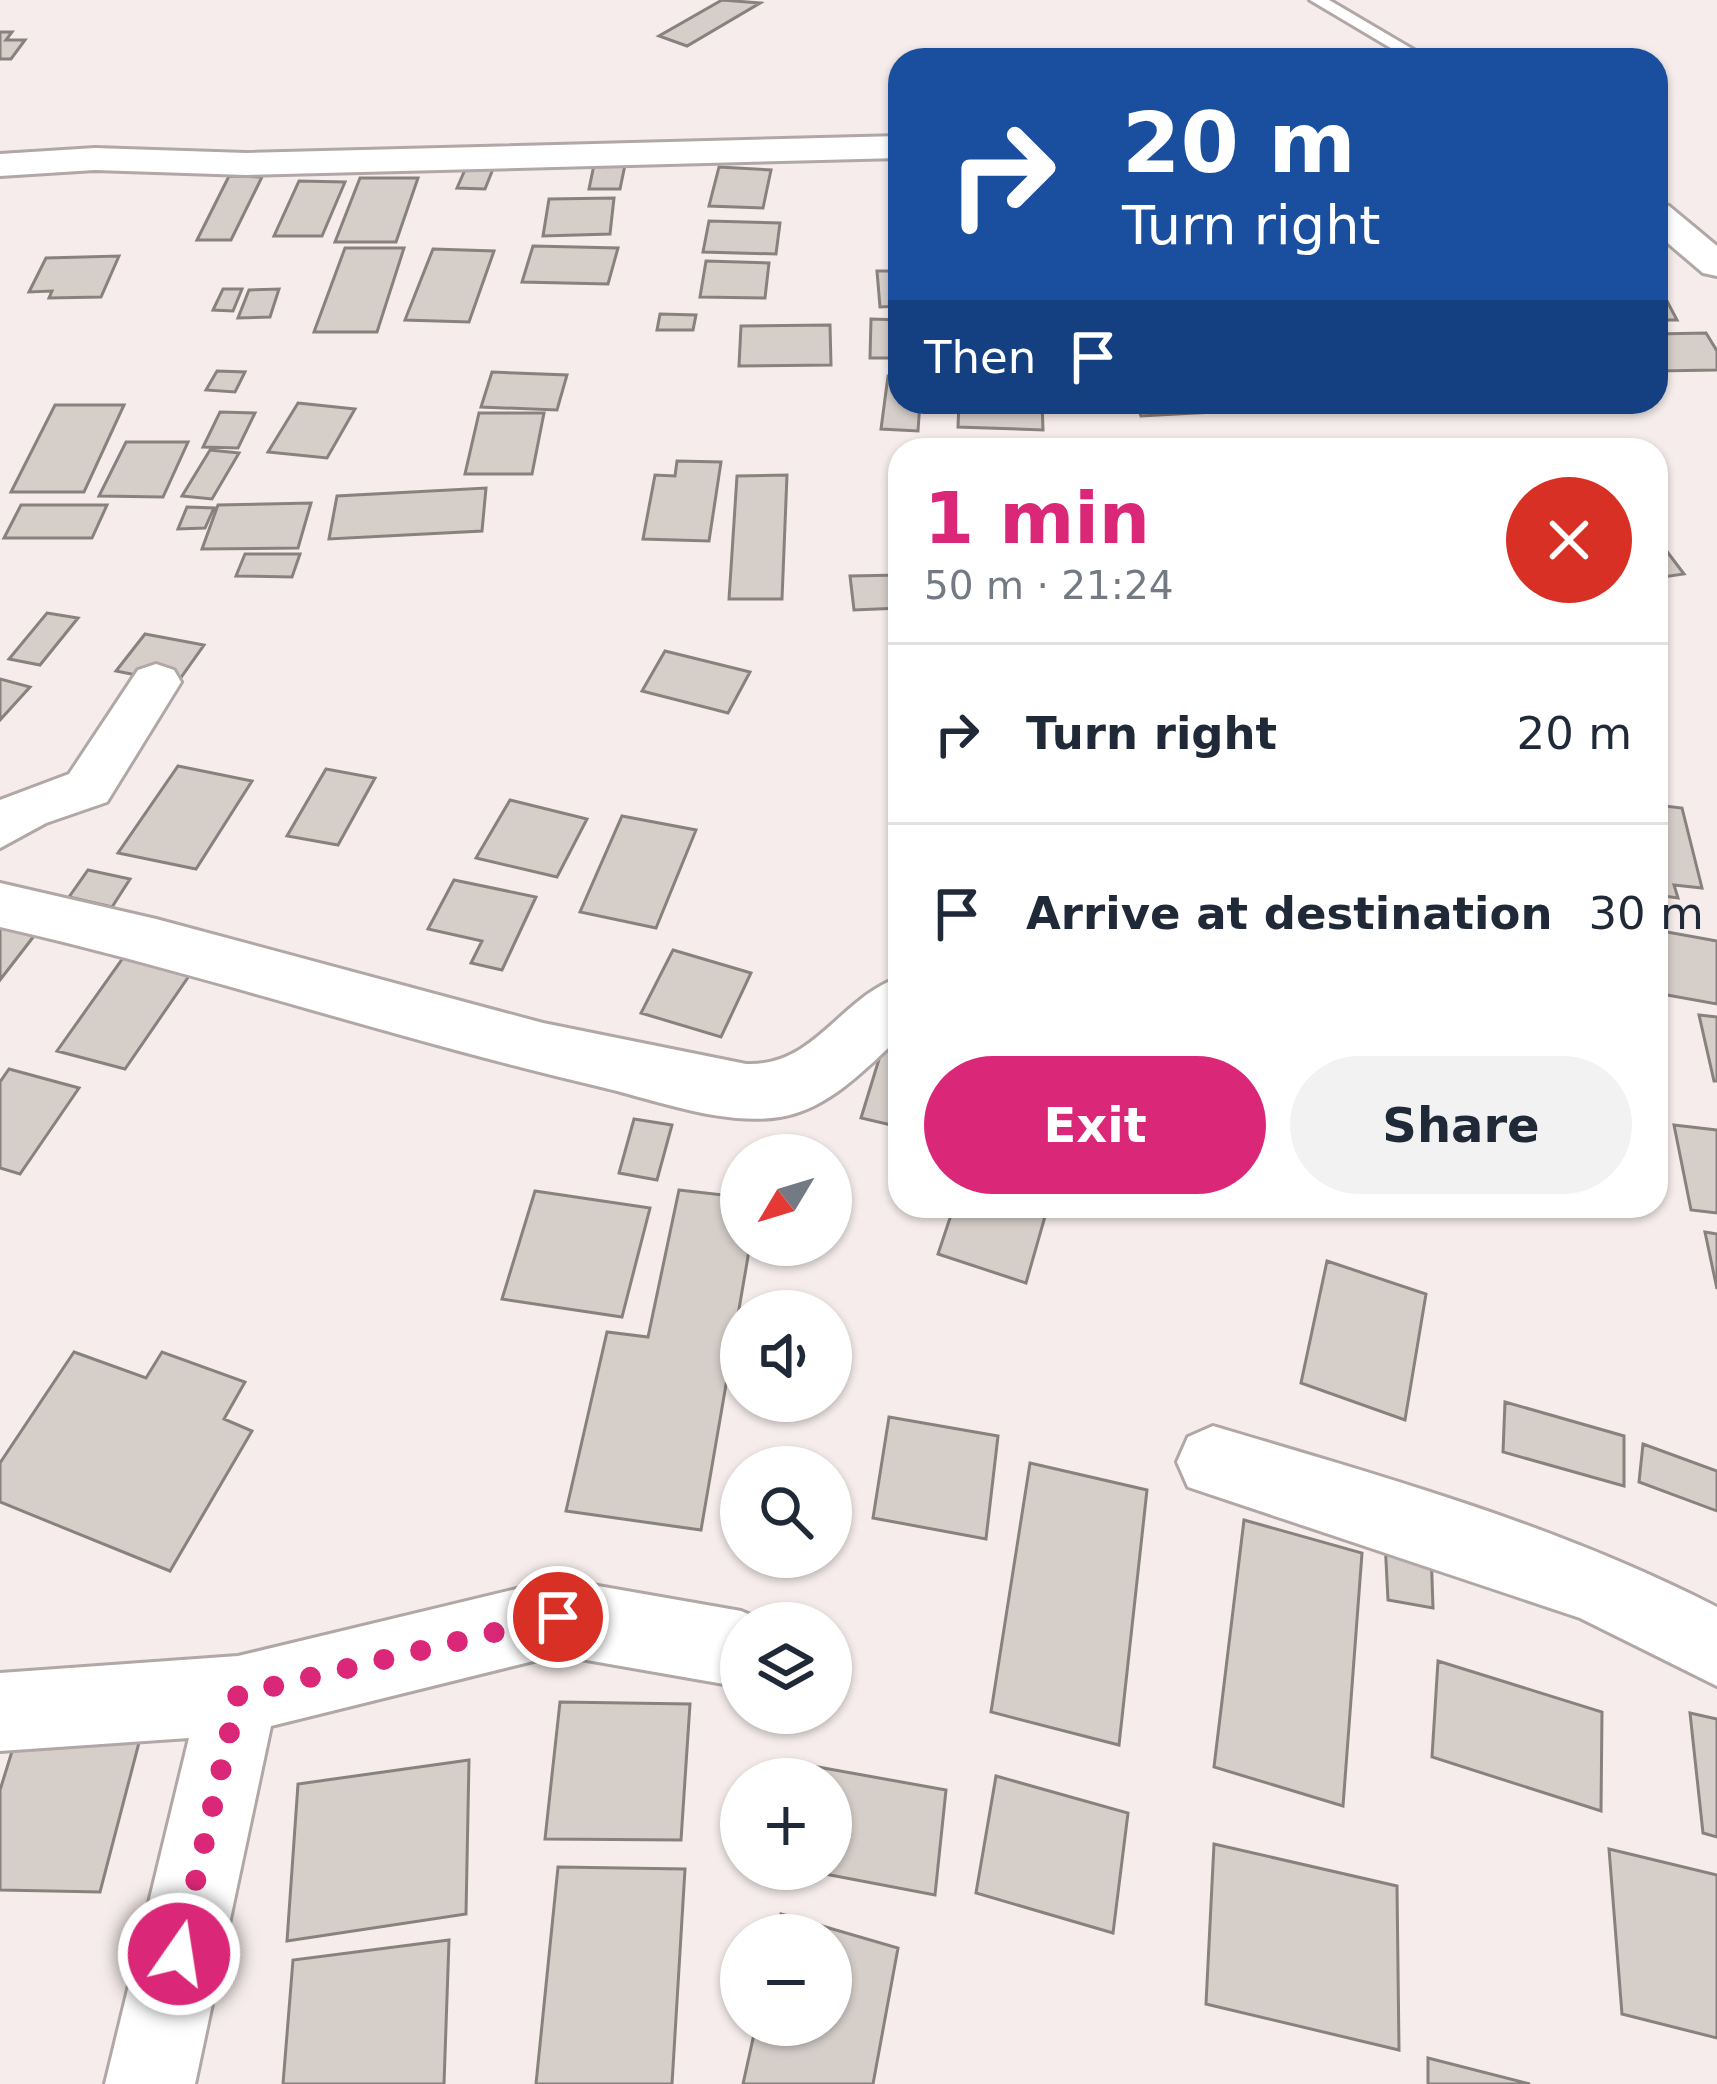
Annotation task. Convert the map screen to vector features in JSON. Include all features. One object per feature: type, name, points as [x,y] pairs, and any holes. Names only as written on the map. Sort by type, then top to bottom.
[{"type":"street","points":[[0,165],[95,159],[246,164],[888,147]]},
{"type":"street","points":[[1668,224],[1714,260]]},
{"type":"street","points":[[0,826],[27,809],[88,788],[156,682]]},
{"type":"street","points":[[0,905],[94,925],[536,1048],[748,1089],[785,1090],[814,1076],[888,1012]]},
{"type":"street","points":[[1213,1462],[1402,1519],[1597,1586],[1717,1648]]},
{"type":"street","points":[[0,1712],[238,1695],[558,1617],[720,1645]]},
{"type":"street","points":[[150,2084],[238,1695]]},
{"type":"lane","points":[[1318,0],[1402,48]]},
{"type":"building","points":[[722,0],[760,3],[687,46],[659,36]]},
{"type":"building","points":[[0,32],[12,32],[6,40],[25,40],[11,59],[0,59]]},
{"type":"building","points":[[595,160],[626,160],[620,189],[589,189]]},
{"type":"building","points":[[468,163],[495,164],[485,189],[457,188]]},
{"type":"building","points":[[719,167],[771,170],[763,208],[709,206]]},
{"type":"building","points":[[229,176],[262,177],[231,240],[197,240]]},
{"type":"building","points":[[360,178],[418,178],[396,242],[335,242]]},
{"type":"building","points":[[299,181],[345,182],[322,236],[274,236]]},
{"type":"building","points":[[614,198],[610,234],[543,236],[549,199]]},
{"type":"building","points":[[709,221],[780,223],[776,254],[703,252]]},
{"type":"building","points":[[533,246],[618,248],[608,284],[522,282]]},
{"type":"building","points":[[345,248],[404,248],[377,332],[314,332]]},
{"type":"building","points":[[433,249],[494,251],[469,322],[405,320]]},
{"type":"building","points":[[119,256],[101,297],[49,298],[52,291],[29,292],[46,258]]},
{"type":"building","points":[[706,261],[769,263],[765,298],[700,297]]},
{"type":"building","points":[[877,271],[888,271],[888,307],[880,307]]},
{"type":"building","points":[[223,289],[242,289],[233,311],[213,310]]},
{"type":"building","points":[[279,289],[270,317],[238,318],[249,290]]},
{"type":"building","points":[[660,314],[696,315],[693,330],[657,330]]},
{"type":"building","points":[[871,319],[888,320],[888,358],[870,358]]},
{"type":"building","points":[[830,325],[831,365],[739,366],[741,326]]},
{"type":"building","points":[[1706,333],[1717,351],[1717,370],[1668,371],[1668,334]]},
{"type":"building","points":[[217,371],[245,372],[235,392],[206,390]]},
{"type":"building","points":[[492,372],[567,375],[557,410],[481,407]]},
{"type":"building","points":[[888,376],[888,414],[919,414],[918,431],[881,429]]},
{"type":"building","points":[[298,403],[355,409],[327,458],[268,452]]},
{"type":"building","points":[[55,405],[124,405],[84,492],[11,492]]},
{"type":"building","points":[[220,412],[255,413],[238,448],[203,447]]},
{"type":"building","points":[[479,413],[544,413],[532,474],[465,474]]},
{"type":"building","points":[[959,414],[1042,414],[1043,430],[958,427]]},
{"type":"building","points":[[126,442],[188,442],[163,497],[99,496]]},
{"type":"building","points":[[210,450],[239,453],[212,499],[182,496]]},
{"type":"building","points":[[677,461],[721,462],[709,541],[643,539],[655,475],[675,476]]},
{"type":"building","points":[[787,475],[782,599],[729,599],[737,476]]},
{"type":"building","points":[[486,488],[482,531],[329,539],[337,496]]},
{"type":"building","points":[[311,503],[298,548],[202,549],[218,505]]},
{"type":"building","points":[[21,505],[107,505],[92,538],[4,538]]},
{"type":"building","points":[[187,507],[214,508],[205,528],[178,529]]},
{"type":"building","points":[[1668,553],[1684,574],[1668,576]]},
{"type":"building","points":[[245,554],[300,554],[292,577],[236,576]]},
{"type":"building","points":[[888,575],[888,609],[854,610],[850,576]]},
{"type":"building","points":[[47,613],[78,618],[40,665],[9,659]]},
{"type":"building","points":[[145,634],[204,645],[177,683],[116,671]]},
{"type":"building","points":[[665,651],[750,672],[728,713],[642,691]]},
{"type":"building","points":[[0,679],[30,687],[0,720]]},
{"type":"building","points":[[178,766],[252,781],[196,869],[118,853]]},
{"type":"building","points":[[326,769],[375,778],[338,845],[287,836]]},
{"type":"building","points":[[510,800],[587,819],[557,877],[476,858]]},
{"type":"building","points":[[1668,806],[1682,808],[1702,888],[1674,885],[1678,898],[1668,897]]},
{"type":"building","points":[[622,816],[696,830],[656,928],[580,912]]},
{"type":"building","points":[[88,870],[130,879],[112,907],[69,897]]},
{"type":"building","points":[[454,880],[536,897],[502,970],[471,963],[482,941],[428,929]]},
{"type":"building","points":[[0,927],[34,936],[0,980]]},
{"type":"building","points":[[1668,932],[1717,941],[1717,1004],[1668,995]]},
{"type":"building","points":[[673,950],[751,973],[721,1037],[641,1013]]},
{"type":"building","points":[[123,958],[189,976],[125,1069],[57,1051]]},
{"type":"building","points":[[1699,1015],[1717,1017],[1717,1081],[1714,1081]]},
{"type":"building","points":[[887,1033],[888,1033],[888,1124],[861,1118]]},
{"type":"building","points":[[9,1069],[79,1088],[20,1174],[0,1168],[0,1082]]},
{"type":"building","points":[[634,1119],[672,1125],[657,1180],[619,1173]]},
{"type":"building","points":[[1674,1125],[1717,1130],[1717,1213],[1691,1210]]},
{"type":"building","points":[[679,1190],[720,1195],[720,1266],[746,1266],[742,1290],[720,1290],[720,1419],[701,1530],[566,1511],[607,1332],[648,1337]]},
{"type":"building","points":[[535,1191],[650,1208],[622,1317],[502,1299]]},
{"type":"building","points":[[950,1218],[1045,1218],[1026,1283],[938,1254]]},
{"type":"building","points":[[1705,1232],[1717,1234],[1717,1289]]},
{"type":"building","points":[[1327,1261],[1426,1294],[1405,1420],[1301,1383]]},
{"type":"building","points":[[74,1352],[146,1378],[162,1352],[245,1382],[224,1419],[252,1431],[170,1571],[0,1502],[0,1463]]},
{"type":"building","points":[[1505,1402],[1624,1436],[1624,1486],[1503,1452]]},
{"type":"building","points":[[889,1417],[998,1436],[986,1539],[873,1518]]},
{"type":"building","points":[[1643,1444],[1717,1471],[1717,1511],[1639,1482]]},
{"type":"building","points":[[1030,1463],[1147,1490],[1119,1745],[991,1712]]},
{"type":"building","points":[[1244,1520],[1362,1553],[1343,1806],[1214,1767]]},
{"type":"building","points":[[1385,1541],[1431,1549],[1433,1608],[1388,1600]]},
{"type":"building","points":[[1438,1661],[1602,1712],[1601,1811],[1432,1757]]},
{"type":"building","points":[[560,1702],[690,1704],[681,1840],[545,1839]]},
{"type":"building","points":[[1690,1713],[1717,1719],[1717,1837],[1703,1833]]},
{"type":"building","points":[[18,1732],[141,1735],[100,1892],[0,1890],[0,1790]]},
{"type":"building","points":[[469,1760],[466,1914],[287,1941],[298,1784]]},
{"type":"building","points":[[852,1773],[946,1790],[935,1895],[852,1879]]},
{"type":"building","points":[[996,1776],[1128,1813],[1113,1933],[976,1893]]},
{"type":"building","points":[[1214,1844],[1397,1886],[1399,2050],[1206,2004]]},
{"type":"building","points":[[1609,1849],[1717,1875],[1717,2038],[1622,2014]]},
{"type":"building","points":[[558,1867],[685,1869],[672,2084],[536,2084]]},
{"type":"building","points":[[852,1935],[898,1948],[873,2084],[743,2084],[751,2046],[852,2046]]},
{"type":"building","points":[[449,1940],[444,2084],[283,2084],[293,1960]]},
{"type":"building","points":[[1428,2058],[1530,2084],[1428,2084]]},
{"type":"route","points":[[179,1954],[238,1695],[558,1617]]}]
